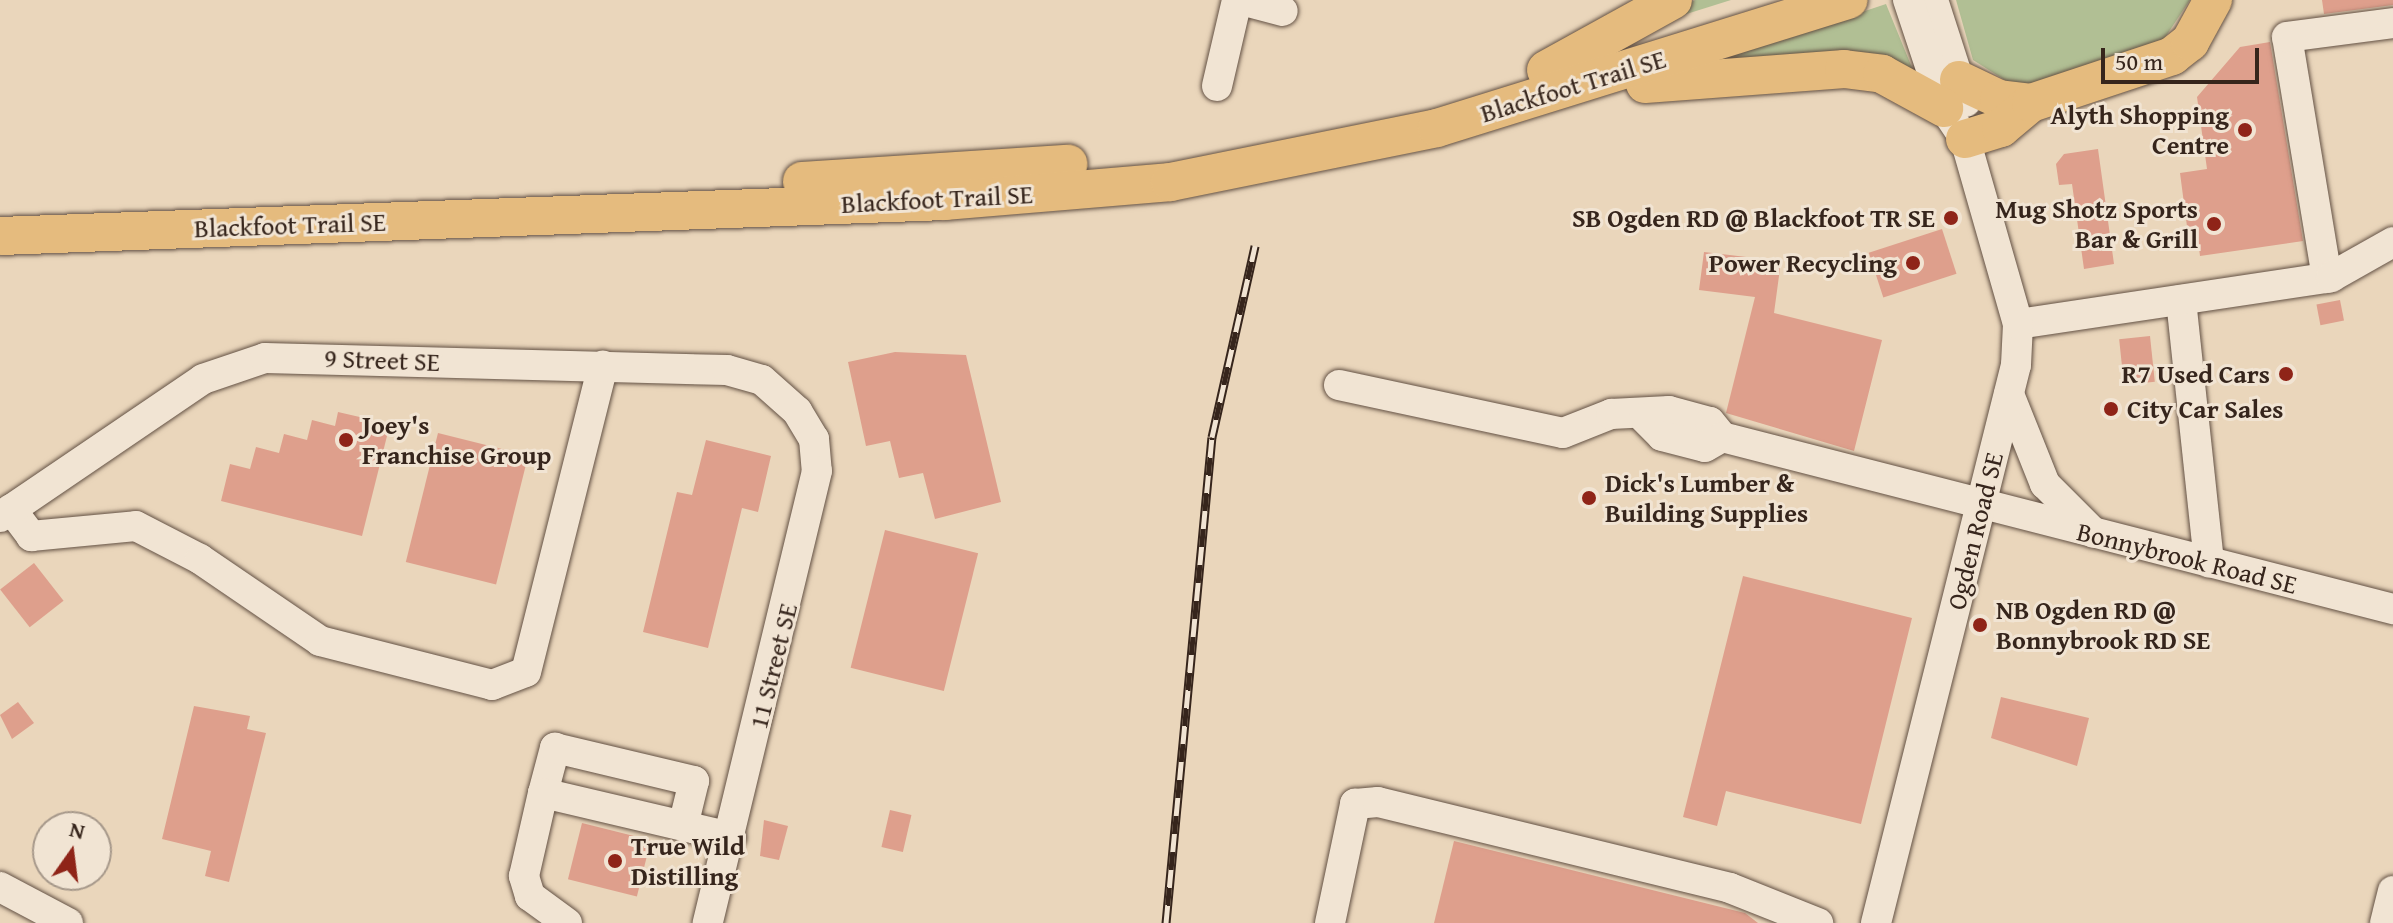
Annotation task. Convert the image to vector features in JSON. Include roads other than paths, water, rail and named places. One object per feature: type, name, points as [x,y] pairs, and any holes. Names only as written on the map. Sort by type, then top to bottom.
[{"type":"main road","points":[[1551,81],[1673,0]]},
{"type":"main road","name":"Blackfoot Trail SE","points":[[0,236],[945,201],[1170,182],[1437,128],[1551,81],[1772,0]]},
{"type":"main road","name":"Blackfoot Trail SE","points":[[0,209],[739,184],[1165,157],[1312,132],[1551,81],[1849,0]]},
{"type":"main road","points":[[1965,139],[2001,128],[2031,103],[2172,56],[2209,5]]},
{"type":"main road","points":[[1551,81],[1844,69],[1882,74],[1951,94],[2031,103]]},
{"type":"street","points":[[1217,86],[1239,0],[1283,13]]},
{"type":"street","name":"Ogden Road SE","points":[[1876,923],[2009,394],[2018,324],[1923,7]]},
{"type":"street","points":[[2327,278],[2287,37],[2393,23]]},
{"type":"street","points":[[2018,324],[2327,278],[2393,242]]},
{"type":"street","points":[[2181,300],[2209,563]]},
{"type":"street","name":"9 Street SE","points":[[6,513],[203,379],[265,358],[727,370],[762,380],[797,411]]},
{"type":"street","points":[[6,513],[31,536],[136,526],[200,559],[320,641],[492,685],[526,672],[603,366]]},
{"type":"street","name":"Bonnybrook Road SE","points":[[1339,385],[1563,433],[1611,414],[1644,418],[1669,411],[1710,422],[1722,437],[2099,537],[2393,609]]},
{"type":"street","points":[[2009,394],[2045,484],[2099,537]]},
{"type":"street","name":"11 Street SE","points":[[708,923],[814,500],[814,439],[797,411]]},
{"type":"street","points":[[567,923],[530,896],[524,876],[555,748],[694,781],[683,826]]},
{"type":"street","points":[[543,793],[731,837]]},
{"type":"street","points":[[1330,923],[1355,804],[1378,802],[1730,888],[1778,915],[1818,923]]},
{"type":"street","points":[[0,887],[68,923]]},
{"type":"street","points":[[2385,923],[2393,891]]},
{"type":"railway","points":[[1166,923],[1212,437],[1255,246]]},
{"type":"place","name":"Alyth Shopping Centre","points":[[2245,130]]},
{"type":"place","name":"SB Ogden RD @ Blackfoot TR SE","points":[[1951,218]]},
{"type":"place","name":"Mug Shotz Sports Bar & Grill","points":[[2214,224]]},
{"type":"place","name":"Power Recycling","points":[[1913,263]]},
{"type":"place","name":"R7 Used Cars","points":[[2286,374]]},
{"type":"place","name":"City Car Sales","points":[[2111,409]]},
{"type":"place","name":"Joey's Franchise Group","points":[[346,440]]},
{"type":"place","name":"Dick's Lumber & Building Supplies","points":[[1589,498]]},
{"type":"place","name":"NB Ogden RD @ Bonnybrook RD SE","points":[[1980,625]]},
{"type":"place","name":"True Wild Distilling","points":[[615,861]]}]
